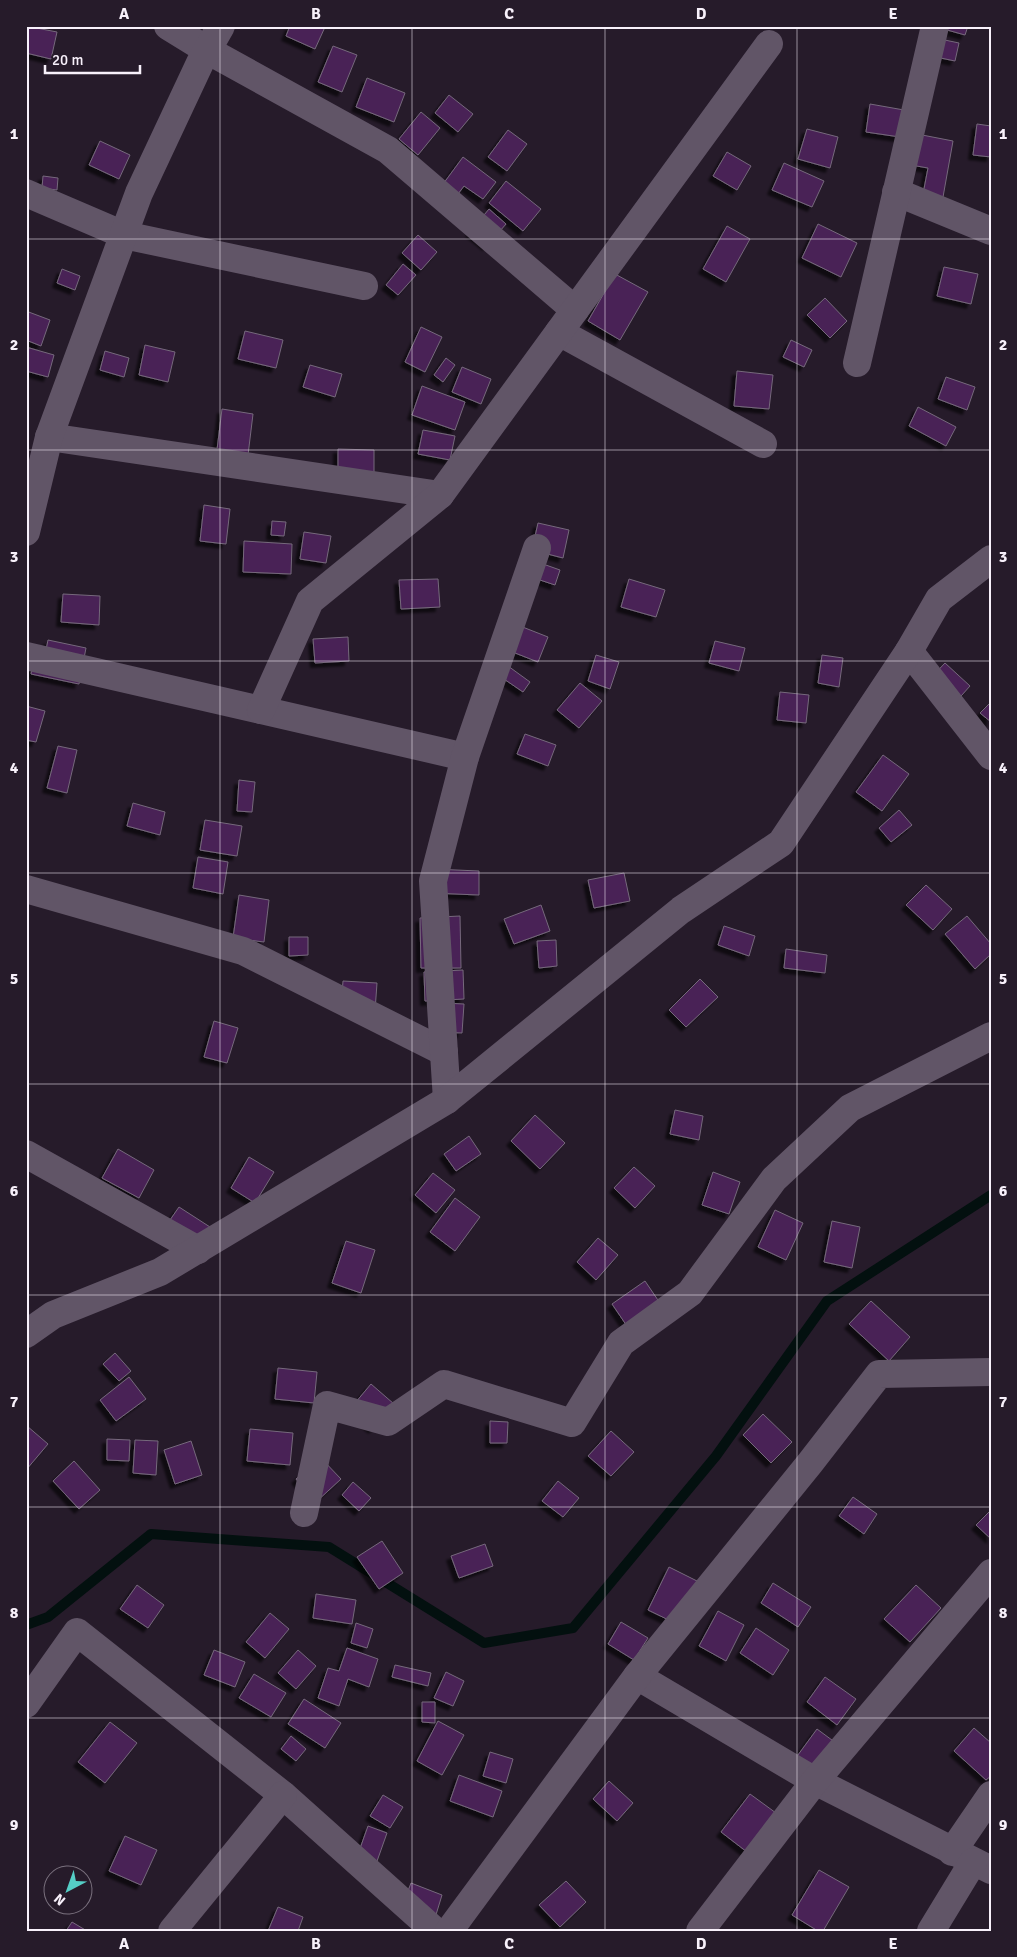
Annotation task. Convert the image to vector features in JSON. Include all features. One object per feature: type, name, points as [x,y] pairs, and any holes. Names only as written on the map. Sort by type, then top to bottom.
[{"type":"street","points":[[168,26],[207,50],[388,150],[575,310]]},
{"type":"street","points":[[26,532],[49,437],[139,193],[220,26]]},
{"type":"street","points":[[857,363],[935,26]]},
{"type":"street","points":[[262,710],[310,601],[440,495],[769,44]]},
{"type":"street","points":[[896,192],[991,231]]},
{"type":"street","points":[[26,193],[124,235],[364,286]]},
{"type":"street","points":[[559,332],[764,444]]},
{"type":"street","points":[[49,437],[440,495]]},
{"type":"street","points":[[447,1100],[433,881],[465,757],[537,548]]},
{"type":"street","points":[[26,1334],[54,1315],[160,1272],[447,1100],[681,910],[781,843],[909,651],[939,599],[991,559]]},
{"type":"street","points":[[909,651],[991,756]]},
{"type":"street","points":[[26,656],[465,757]]},
{"type":"street","points":[[26,889],[243,951],[444,1052]]},
{"type":"street","points":[[304,1513],[327,1405],[388,1422],[444,1384],[572,1423],[621,1344],[690,1294],[774,1179],[850,1108],[991,1036]]},
{"type":"street","points":[[26,1154],[198,1250]]},
{"type":"street","points":[[449,1931],[637,1676],[810,1463],[879,1374],[991,1372]]},
{"type":"street","points":[[700,1931],[815,1781],[991,1572]]},
{"type":"street","points":[[26,1704],[77,1632],[283,1795],[435,1931]]},
{"type":"street","points":[[637,1676],[815,1781],[972,1861]]},
{"type":"street","points":[[172,1931],[283,1795]]},
{"type":"street","points":[[931,1931],[972,1861],[991,1795]]},
{"type":"building","points":[[26,26],[57,32],[51,59],[26,53]]},
{"type":"building","points":[[290,26],[325,27],[315,49],[286,36]]},
{"type":"building","points":[[933,26],[968,26],[965,35]]},
{"type":"building","points":[[940,39],[959,43],[955,61],[936,57]]},
{"type":"building","points":[[333,46],[357,55],[342,92],[318,82]]},
{"type":"building","points":[[367,78],[405,93],[394,122],[356,107]]},
{"type":"building","points":[[449,95],[473,114],[458,132],[435,113]]},
{"type":"building","points":[[870,104],[904,110],[900,137],[866,132]]},
{"type":"building","points":[[421,112],[440,128],[418,155],[399,139]]},
{"type":"building","points":[[977,124],[991,126],[991,157],[973,155]]},
{"type":"building","points":[[807,129],[838,137],[830,168],[798,159]]},
{"type":"building","points":[[508,130],[527,144],[507,171],[488,157]]},
{"type":"building","points":[[917,134],[953,141],[943,197],[923,194],[928,168],[911,165]]},
{"type":"building","points":[[100,141],[130,155],[119,179],[89,165]]},
{"type":"building","points":[[727,152],[751,166],[737,190],[713,176]]},
{"type":"building","points":[[463,157],[496,182],[483,199],[464,186],[449,206],[435,195]]},
{"type":"building","points":[[784,163],[824,181],[812,207],[772,190]]},
{"type":"building","points":[[43,176],[58,178],[57,190],[42,188]]},
{"type":"building","points":[[506,181],[541,209],[523,231],[489,203]]},
{"type":"building","points":[[489,209],[506,224],[487,246],[470,232]]},
{"type":"building","points":[[818,224],[857,243],[841,277],[802,258]]},
{"type":"building","points":[[727,226],[750,239],[726,282],[703,269]]},
{"type":"building","points":[[418,235],[437,252],[421,270],[402,253]]},
{"type":"building","points":[[403,264],[416,275],[398,295],[386,285]]},
{"type":"building","points":[[944,267],[978,274],[971,304],[937,296]]},
{"type":"building","points":[[62,269],[80,276],[75,290],[57,283]]},
{"type":"building","points":[[615,274],[648,292],[620,340],[588,321]]},
{"type":"building","points":[[825,298],[847,321],[830,338],[807,315]]},
{"type":"building","points":[[26,311],[50,320],[41,346],[26,340]]},
{"type":"building","points":[[421,327],[442,337],[425,372],[405,362]]},
{"type":"building","points":[[245,331],[283,340],[276,368],[238,359]]},
{"type":"building","points":[[791,340],[812,350],[804,367],[783,357]]},
{"type":"building","points":[[145,345],[175,352],[168,382],[139,375]]},
{"type":"building","points":[[26,347],[54,355],[48,377],[26,371]]},
{"type":"building","points":[[105,351],[129,358],[124,377],[100,370]]},
{"type":"building","points":[[446,358],[455,365],[443,382],[434,375]]},
{"type":"building","points":[[310,365],[342,374],[335,397],[303,387]]},
{"type":"building","points":[[462,367],[491,379],[481,404],[452,392]]},
{"type":"building","points":[[737,371],[773,375],[769,409],[734,406]]},
{"type":"building","points":[[946,377],[975,387],[967,410],[938,399]]},
{"type":"building","points":[[422,386],[465,402],[455,430],[412,415]]},
{"type":"building","points":[[918,407],[956,427],[946,446],[909,426]]},
{"type":"building","points":[[222,409],[253,414],[248,455],[217,450]]},
{"type":"building","points":[[423,430],[455,436],[450,460],[418,454]]},
{"type":"building","points":[[338,449],[374,450],[374,478],[338,477]]},
{"type":"building","points":[[204,505],[230,509],[226,544],[200,541]]},
{"type":"building","points":[[272,521],[286,522],[284,536],[271,535]]},
{"type":"building","points":[[538,523],[569,530],[563,558],[532,550]]},
{"type":"building","points":[[304,532],[331,536],[326,563],[300,559]]},
{"type":"building","points":[[244,541],[292,544],[291,574],[243,572]]},
{"type":"building","points":[[543,564],[560,570],[555,585],[537,579]]},
{"type":"building","points":[[438,579],[440,607],[401,609],[399,580]]},
{"type":"building","points":[[629,579],[665,590],[656,617],[621,607]]},
{"type":"building","points":[[63,594],[100,596],[99,625],[61,622]]},
{"type":"building","points":[[520,626],[548,637],[538,662],[510,651]]},
{"type":"building","points":[[348,637],[349,661],[315,663],[313,639]]},
{"type":"building","points":[[48,640],[86,648],[79,684],[31,674],[36,649],[46,650]]},
{"type":"building","points":[[715,641],[745,648],[739,671],[709,663]]},
{"type":"building","points":[[596,655],[619,662],[610,689],[588,681]]},
{"type":"building","points":[[822,655],[843,658],[839,687],[818,683]]},
{"type":"building","points":[[945,663],[970,686],[953,705],[928,681]]},
{"type":"building","points":[[508,666],[530,682],[523,692],[501,677]]},
{"type":"building","points":[[580,683],[602,701],[579,728],[557,710]]},
{"type":"building","points":[[780,692],[809,695],[806,723],[777,720]]},
{"type":"building","points":[[991,702],[991,722],[980,713]]},
{"type":"building","points":[[26,706],[45,711],[36,742],[26,740]]},
{"type":"building","points":[[525,734],[556,745],[548,766],[517,754]]},
{"type":"building","points":[[58,746],[77,750],[67,793],[47,788]]},
{"type":"building","points":[[883,755],[909,774],[882,811],[856,792]]},
{"type":"building","points":[[239,780],[255,782],[252,812],[237,811]]},
{"type":"building","points":[[133,803],[165,812],[160,835],[127,826]]},
{"type":"building","points":[[899,810],[912,825],[891,842],[879,828]]},
{"type":"building","points":[[205,820],[242,826],[237,856],[200,850]]},
{"type":"building","points":[[198,857],[228,862],[223,894],[193,888]]},
{"type":"building","points":[[433,869],[479,871],[479,895],[432,893]]},
{"type":"building","points":[[624,873],[630,901],[594,908],[588,880]]},
{"type":"building","points":[[926,885],[952,909],[933,930],[906,905]]},
{"type":"building","points":[[239,895],[269,900],[264,942],[233,938]]},
{"type":"building","points":[[541,905],[550,931],[514,944],[504,919]]},
{"type":"building","points":[[460,916],[461,968],[421,968],[420,918]]},
{"type":"building","points":[[967,916],[991,944],[991,954],[975,969],[945,934]]},
{"type":"building","points":[[724,926],[755,936],[749,956],[718,945]]},
{"type":"building","points":[[289,937],[308,937],[308,955],[289,956]]},
{"type":"building","points":[[556,940],[557,966],[539,968],[537,941]]},
{"type":"building","points":[[786,949],[827,955],[825,973],[784,968]]},
{"type":"building","points":[[463,970],[464,999],[425,1001],[424,972]]},
{"type":"building","points":[[700,979],[718,997],[686,1027],[669,1010]]},
{"type":"building","points":[[343,981],[377,983],[375,1011],[341,1008]]},
{"type":"building","points":[[443,1003],[464,1004],[462,1033],[441,1032]]},
{"type":"building","points":[[214,1021],[238,1028],[227,1063],[204,1057]]},
{"type":"building","points":[[675,1110],[703,1116],[699,1140],[670,1134]]},
{"type":"building","points":[[535,1115],[565,1143],[540,1169],[511,1141]]},
{"type":"building","points":[[469,1136],[481,1154],[456,1171],[444,1154]]},
{"type":"building","points":[[118,1149],[154,1170],[139,1198],[102,1178]]},
{"type":"building","points":[[249,1157],[274,1172],[255,1203],[231,1188]]},
{"type":"building","points":[[634,1167],[655,1186],[635,1208],[614,1188]]},
{"type":"building","points":[[713,1172],[740,1182],[729,1214],[702,1205]]},
{"type":"building","points":[[433,1173],[455,1190],[436,1213],[415,1195]]},
{"type":"building","points":[[455,1198],[480,1217],[455,1251],[430,1232]]},
{"type":"building","points":[[179,1207],[210,1227],[192,1254],[161,1233]]},
{"type":"building","points":[[775,1210],[803,1223],[786,1260],[758,1247]]},
{"type":"building","points":[[832,1221],[860,1227],[852,1268],[824,1262]]},
{"type":"building","points":[[598,1238],[618,1255],[596,1280],[577,1262]]},
{"type":"building","points":[[346,1241],[375,1250],[361,1293],[332,1283]]},
{"type":"building","points":[[645,1281],[664,1309],[631,1332],[612,1304]]},
{"type":"building","points":[[871,1301],[910,1337],[889,1361],[849,1324]]},
{"type":"building","points":[[115,1353],[131,1371],[119,1381],[103,1364]]},
{"type":"building","points":[[278,1368],[317,1372],[314,1403],[275,1399]]},
{"type":"building","points":[[129,1377],[146,1399],[116,1421],[100,1400]]},
{"type":"building","points":[[371,1384],[394,1404],[373,1429],[350,1409]]},
{"type":"building","points":[[763,1414],[792,1442],[771,1463],[743,1435]]},
{"type":"building","points":[[490,1421],[508,1422],[507,1443],[490,1443]]},
{"type":"building","points":[[26,1426],[48,1444],[26,1470]]},
{"type":"building","points":[[250,1429],[293,1433],[290,1465],[247,1461]]},
{"type":"building","points":[[611,1431],[634,1452],[611,1476],[588,1456]]},
{"type":"building","points":[[107,1439],[130,1440],[129,1461],[107,1460]]},
{"type":"building","points":[[135,1440],[158,1441],[156,1475],[133,1473]]},
{"type":"building","points":[[191,1441],[202,1475],[175,1484],[164,1450]]},
{"type":"building","points":[[320,1457],[341,1479],[316,1502],[296,1479]]},
{"type":"building","points":[[74,1461],[100,1490],[79,1509],[53,1481]]},
{"type":"building","points":[[558,1481],[579,1498],[563,1517],[542,1501]]},
{"type":"building","points":[[353,1482],[371,1498],[359,1511],[342,1495]]},
{"type":"building","points":[[853,1497],[877,1514],[864,1534],[839,1516]]},
{"type":"building","points":[[991,1510],[991,1539],[976,1525]]},
{"type":"building","points":[[382,1541],[403,1573],[379,1589],[357,1557]]},
{"type":"building","points":[[485,1544],[493,1566],[459,1578],[451,1556]]},
{"type":"building","points":[[669,1567],[697,1581],[677,1624],[648,1610]]},
{"type":"building","points":[[773,1583],[811,1607],[798,1627],[761,1603]]},
{"type":"building","points":[[137,1585],[164,1605],[148,1628],[120,1609]]},
{"type":"building","points":[[916,1585],[941,1608],[910,1642],[884,1619]]},
{"type":"building","points":[[316,1594],[356,1600],[352,1624],[313,1618]]},
{"type":"building","points":[[718,1611],[744,1625],[726,1661],[699,1646]]},
{"type":"building","points":[[270,1613],[289,1629],[265,1658],[246,1642]]},
{"type":"building","points":[[621,1622],[648,1638],[634,1660],[608,1644]]},
{"type":"building","points":[[356,1623],[373,1629],[367,1648],[351,1643]]},
{"type":"building","points":[[756,1628],[789,1650],[773,1675],[740,1653]]},
{"type":"building","points":[[347,1648],[378,1659],[369,1687],[348,1679],[339,1706],[318,1698],[328,1668],[339,1671]]},
{"type":"building","points":[[214,1650],[245,1662],[235,1687],[204,1675]]},
{"type":"building","points":[[298,1650],[316,1666],[296,1689],[278,1673]]},
{"type":"building","points":[[395,1665],[431,1673],[428,1686],[392,1677]]},
{"type":"building","points":[[446,1672],[464,1681],[453,1706],[434,1698]]},
{"type":"building","points":[[254,1674],[286,1693],[271,1717],[239,1698]]},
{"type":"building","points":[[825,1677],[856,1699],[837,1725],[807,1702]]},
{"type":"building","points":[[304,1699],[341,1723],[325,1748],[288,1724]]},
{"type":"building","points":[[422,1702],[435,1702],[435,1723],[422,1722]]},
{"type":"building","points":[[438,1721],[464,1735],[442,1775],[417,1761]]},
{"type":"building","points":[[110,1722],[137,1743],[105,1783],[78,1762]]},
{"type":"building","points":[[974,1728],[991,1743],[991,1776],[986,1780],[954,1751]]},
{"type":"building","points":[[817,1729],[840,1746],[817,1777],[795,1759]]},
{"type":"building","points":[[291,1736],[306,1749],[296,1761],[281,1749]]},
{"type":"building","points":[[490,1752],[513,1759],[506,1783],[483,1776]]},
{"type":"building","points":[[459,1775],[502,1791],[493,1817],[450,1801]]},
{"type":"building","points":[[609,1781],[633,1803],[617,1821],[593,1799]]},
{"type":"building","points":[[750,1794],[776,1813],[747,1852],[721,1832]]},
{"type":"building","points":[[383,1795],[403,1807],[390,1828],[370,1816]]},
{"type":"building","points":[[368,1826],[387,1833],[376,1864],[357,1857]]},
{"type":"building","points":[[125,1836],[157,1850],[141,1885],[109,1871]]},
{"type":"building","points":[[819,1870],[849,1887],[823,1931],[818,1931],[792,1915]]},
{"type":"building","points":[[566,1881],[586,1902],[560,1927],[539,1905]]},
{"type":"building","points":[[411,1883],[442,1895],[435,1918],[402,1907]]},
{"type":"building","points":[[278,1907],[303,1917],[298,1931],[268,1931]]},
{"type":"building","points":[[72,1922],[87,1931],[66,1931]]},
{"type":"waterway","points":[[26,1625],[48,1617],[151,1534],[329,1547],[484,1643],[573,1628],[716,1456],[827,1301],[991,1195]]}]
